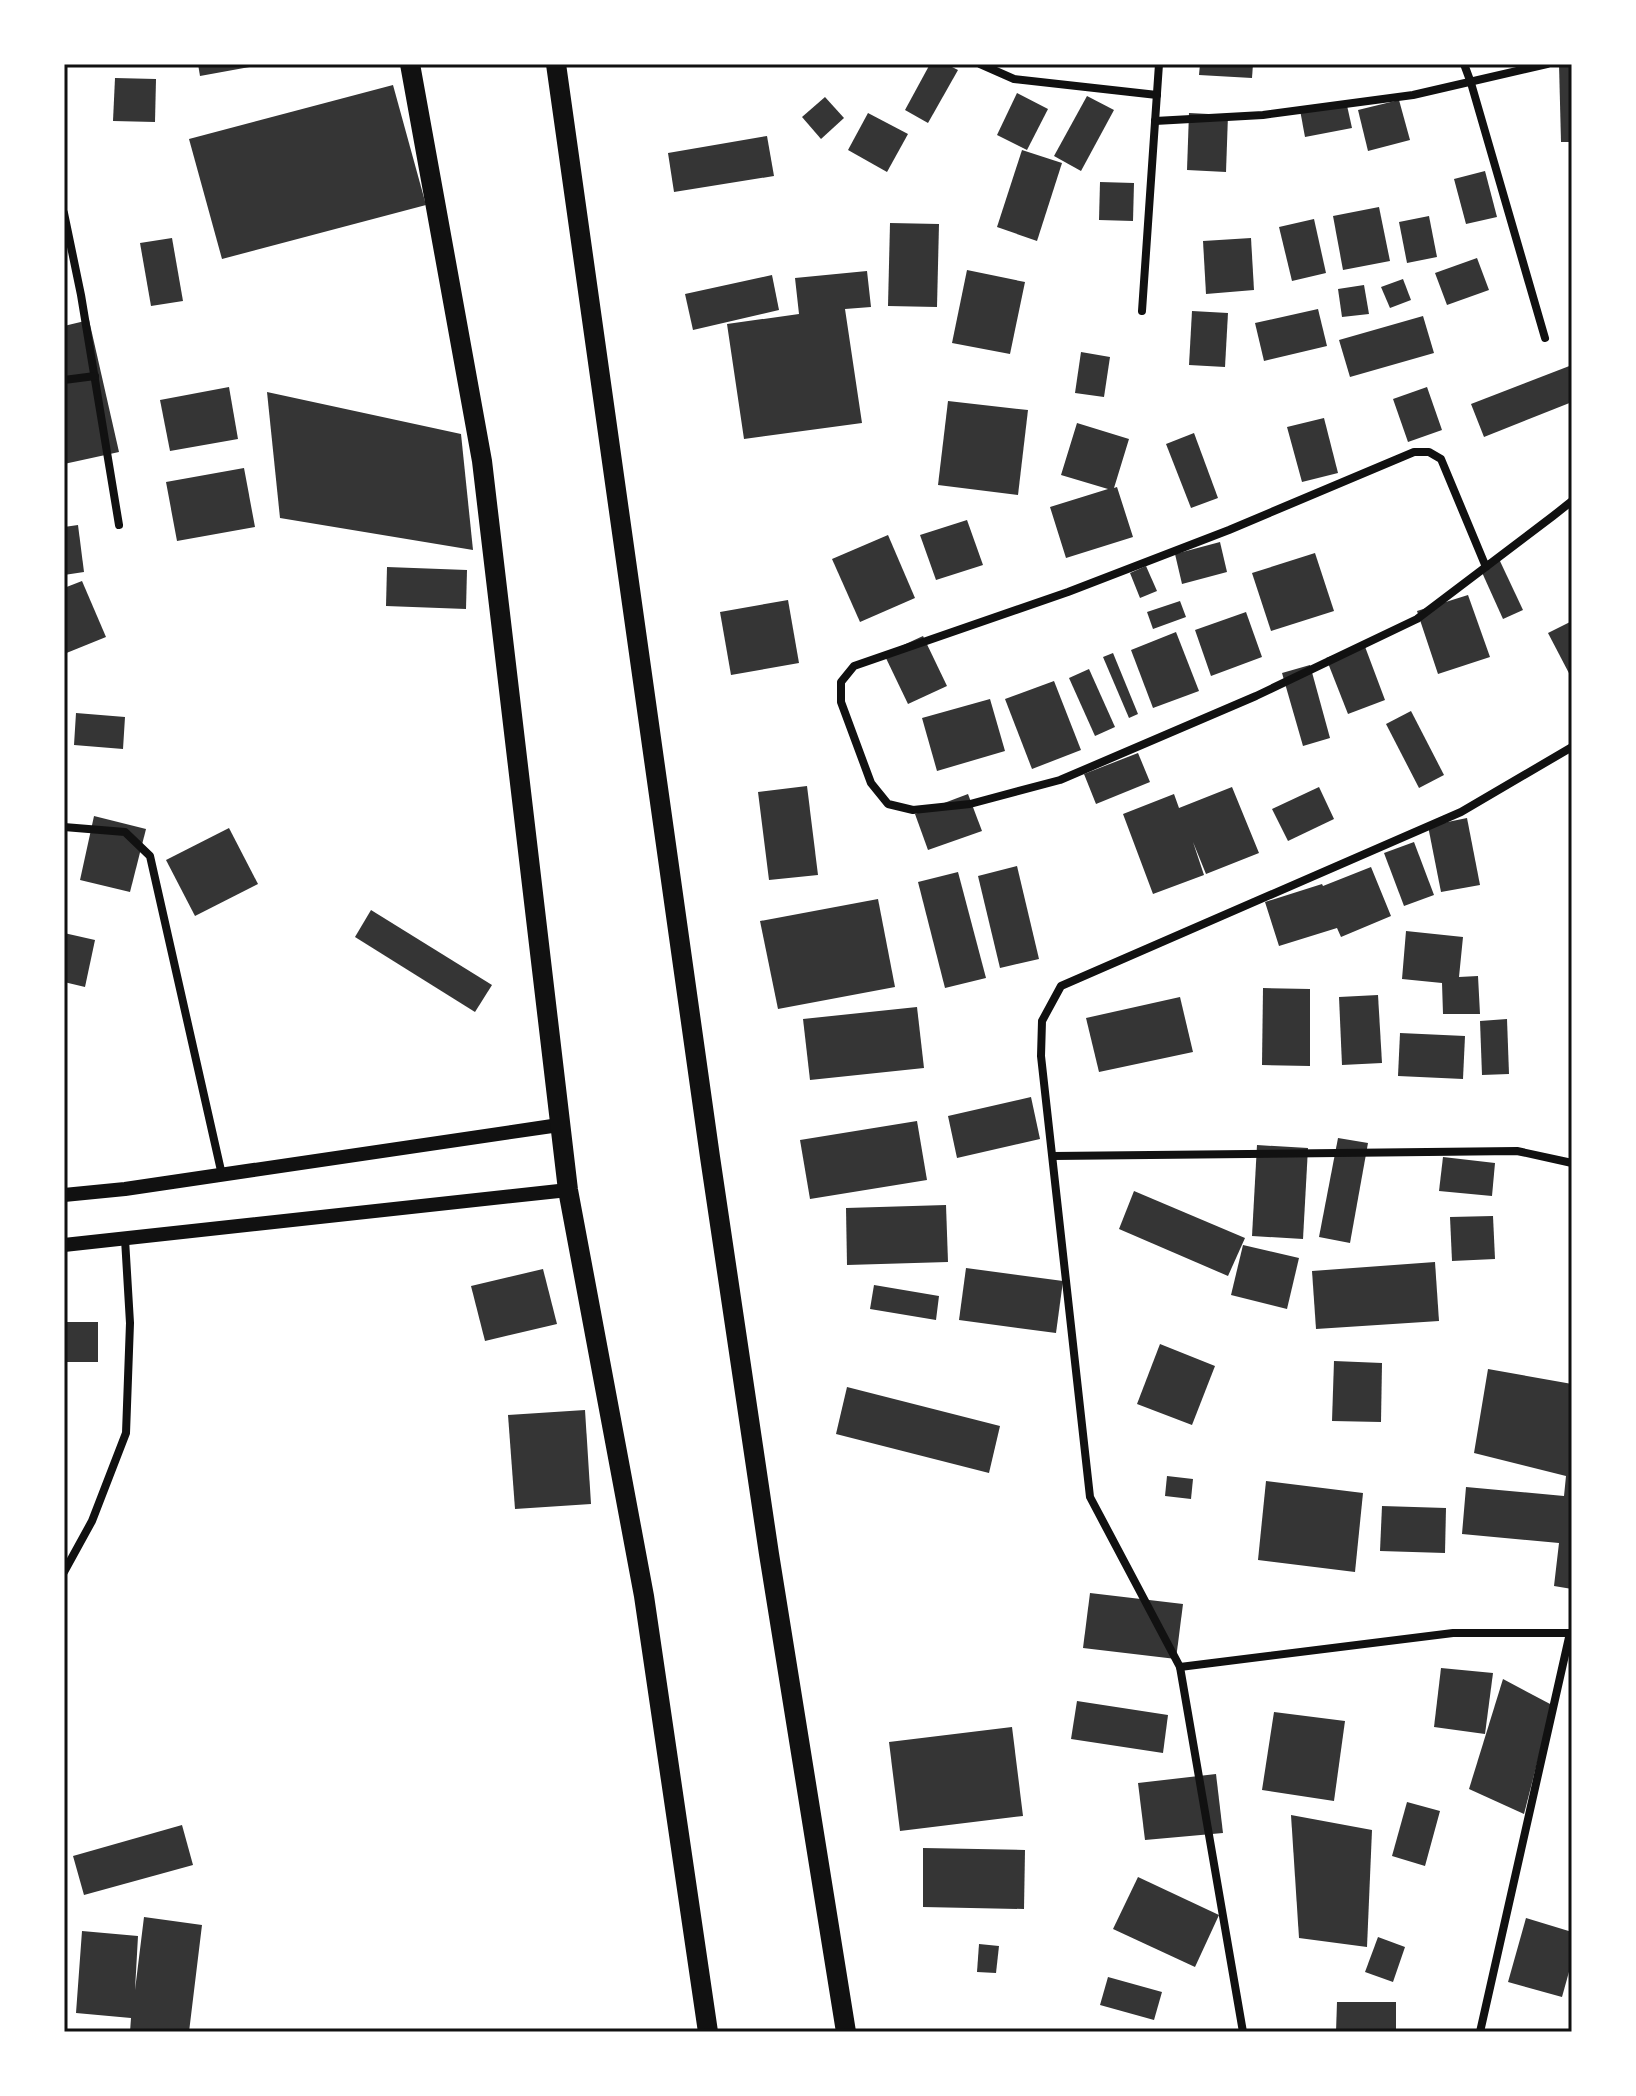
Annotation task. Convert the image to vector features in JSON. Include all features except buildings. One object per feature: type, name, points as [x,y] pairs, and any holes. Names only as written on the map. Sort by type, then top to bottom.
[{"type":"main road","points":[[410,64],[482,461],[568,1190],[644,1596],[708,2032]]},
{"type":"main road","points":[[556,64],[724,1248],[774,1585],[846,2032]]},
{"type":"street","points":[[980,64],[1014,79],[1157,95]]},
{"type":"street","points":[[1142,311],[1159,64]]},
{"type":"street","points":[[1464,64],[1545,338]]},
{"type":"street","points":[[1155,121],[1263,115],[1413,95],[1547,64]]},
{"type":"street","points":[[64,213],[119,525]]},
{"type":"street","points":[[64,380],[95,376]]},
{"type":"street","points":[[1486,567],[1441,459],[1429,452],[1414,452],[1229,530],[1097,581],[854,666],[841,682],[841,702],[871,783],[888,804],[913,810],[970,804],[1060,780],[1256,696],[1417,619],[1486,567],[1572,501]]},
{"type":"street","points":[[1243,2032],[1180,1667],[1090,1497],[1041,1056],[1042,1021],[1061,986],[1461,812],[1572,747]]},
{"type":"street","points":[[64,827],[125,832],[150,856],[222,1175]]},
{"type":"street","points":[[64,1195],[559,1125]]},
{"type":"street","points":[[1053,1156],[1517,1151],[1572,1163]]},
{"type":"street","points":[[64,1245],[568,1190]]},
{"type":"street","points":[[64,1572],[92,1521],[126,1433],[130,1323],[125,1239]]},
{"type":"street","points":[[1180,1667],[1453,1633],[1571,1633],[1480,2032]]}]
